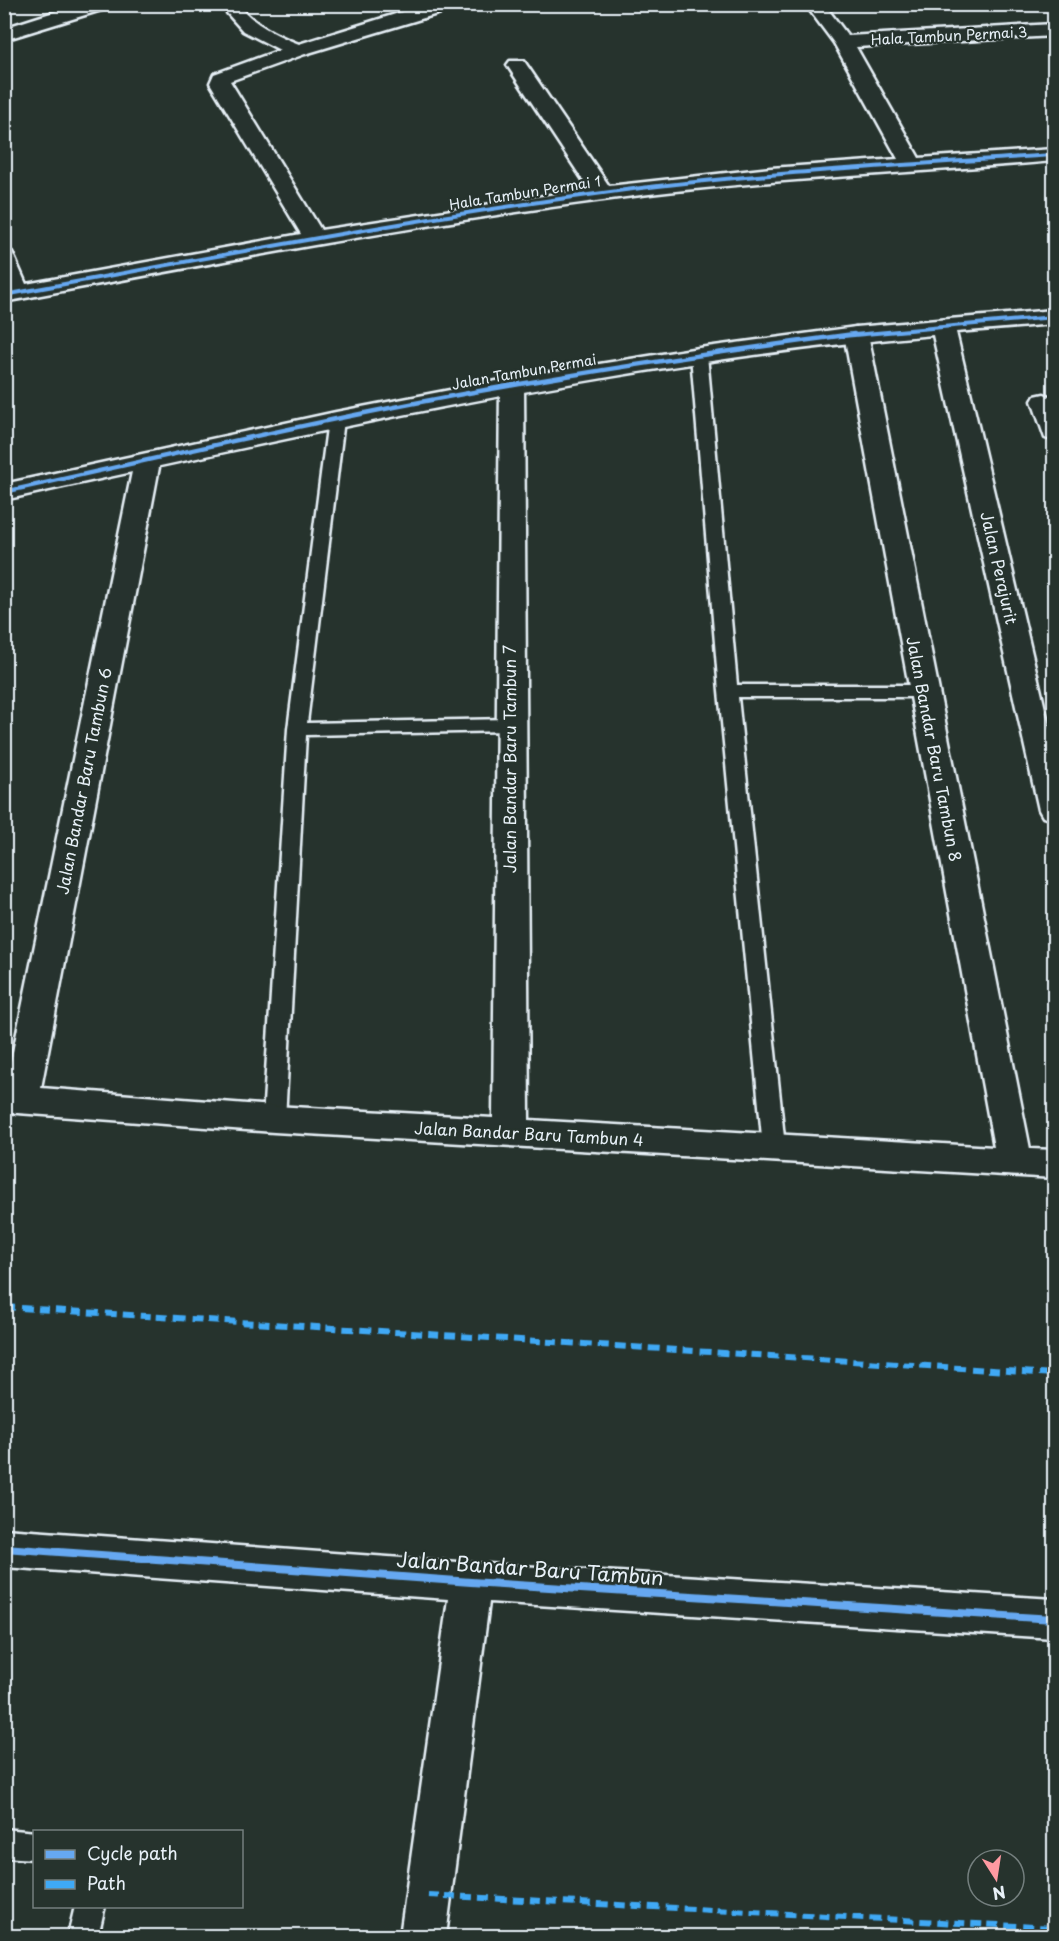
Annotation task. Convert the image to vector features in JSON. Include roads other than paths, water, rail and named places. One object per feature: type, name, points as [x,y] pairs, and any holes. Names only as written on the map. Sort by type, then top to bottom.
[{"type":"street","points":[[4,34],[101,4]]},
{"type":"street","points":[[228,4],[241,20],[256,30],[278,43],[298,50]]},
{"type":"street","points":[[315,238],[220,83],[221,78],[298,50],[450,4]]},
{"type":"street","points":[[814,4],[843,42],[911,163]]},
{"type":"street","name":"Hala Tambun Permai 3","points":[[843,42],[1054,30]]},
{"type":"street","points":[[517,66],[603,193]]},
{"type":"street","name":"Hala Tambun Permai 1","points":[[11,293],[315,238],[603,193],[771,174],[1054,155]]},
{"type":"street","points":[[4,257],[11,293]]},
{"type":"street","name":"Jalan Tambun Permai","points":[[4,492],[336,420],[512,385],[699,355],[856,334],[1054,317]]},
{"type":"street","name":"Jalan Perajurit","points":[[943,326],[1054,810]]},
{"type":"street","name":"Jalan Bandar Baru Tambun 8","points":[[856,334],[1014,1163]]},
{"type":"street","name":"Jalan Bandar Baru Tambun 7","points":[[511,1133],[512,385]]},
{"type":"street","points":[[1044,401],[1054,433]]},
{"type":"street","name":"Jalan Bandar Baru Tambun 6","points":[[13,1099],[147,462]]},
{"type":"street","name":"Jalan Bandar Baru Tambun 4","points":[[13,1099],[274,1119],[1054,1164]]},
{"type":"street","name":"Jalan Bandar Baru Tambun","points":[[4,1548],[471,1582],[1054,1619]]},
{"type":"street","points":[[423,1936],[471,1582]]},
{"type":"lane","points":[[699,355],[728,691],[774,1147]]},
{"type":"lane","points":[[274,1119],[297,729],[336,420]]},
{"type":"lane","points":[[728,691],[923,691]]},
{"type":"lane","points":[[297,729],[510,725]]},
{"type":"lane","points":[[4,1844],[33,1845]]},
{"type":"lane","points":[[83,1936],[90,1908]]}]
